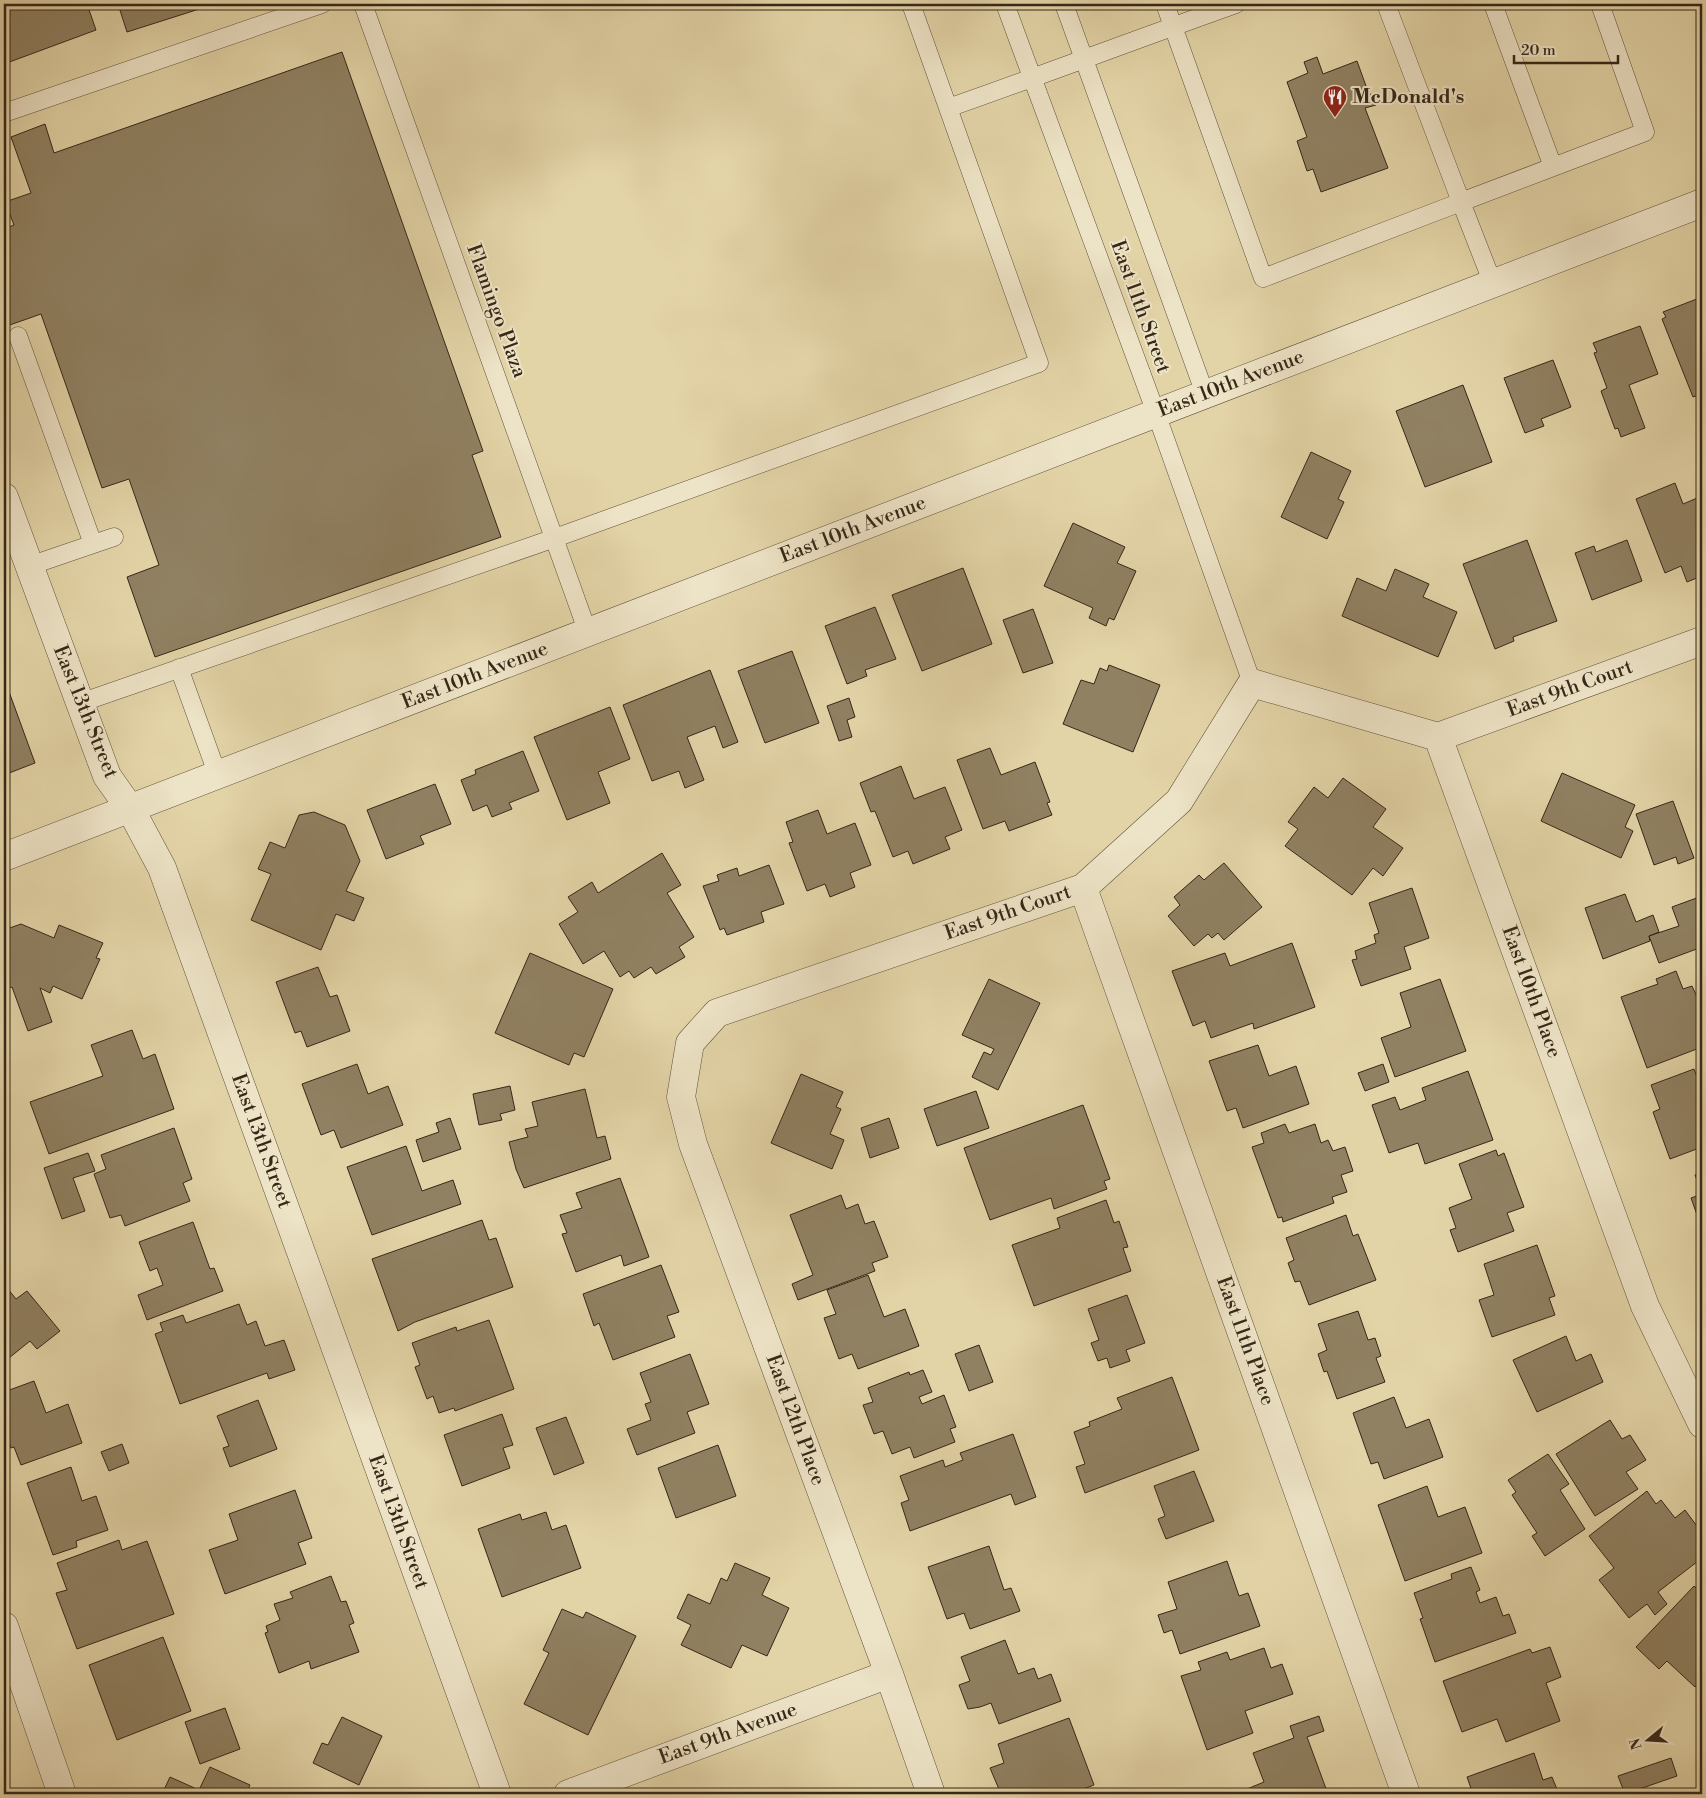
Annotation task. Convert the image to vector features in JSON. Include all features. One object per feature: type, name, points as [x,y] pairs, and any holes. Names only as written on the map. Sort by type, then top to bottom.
[{"type":"street","name":"East 10th Avenue","points":[[4,857],[131,810],[1205,394],[1702,204]]},
{"type":"street","name":"East 13th Street","points":[[4,497],[107,776],[131,810],[162,868],[497,1794]]},
{"type":"street","name":"East 9th Court","points":[[1438,737],[1702,641]]},
{"type":"street","points":[[1252,683],[1438,737]]},
{"type":"street","name":"East 9th Court","points":[[690,1043],[717,1012],[1083,888],[1179,801],[1252,683]]},
{"type":"street","name":"East 10th Place","points":[[1438,737],[1645,1306],[1702,1424]]},
{"type":"street","name":"East 11th Place","points":[[1083,888],[1406,1794]]},
{"type":"street","name":"East 12th Place","points":[[690,1043],[681,1097],[693,1144],[889,1674],[931,1794]]},
{"type":"street","points":[[4,1626],[62,1794]]},
{"type":"street","name":"East 9th Avenue","points":[[568,1794],[889,1674]]},
{"type":"lane","points":[[4,113],[322,4]]},
{"type":"lane","name":"Flamingo Plaza","points":[[363,4],[588,633]]},
{"type":"lane","points":[[80,703],[555,538],[1039,363],[911,4]]},
{"type":"lane","name":"East 11th Street","points":[[1005,4],[1156,413],[1252,683]]},
{"type":"lane","points":[[1064,4],[1205,394]]},
{"type":"lane","points":[[1165,4],[1263,278],[1645,132],[1600,4]]},
{"type":"lane","points":[[948,108],[1236,4]]},
{"type":"lane","points":[[1386,4],[1493,284]]},
{"type":"lane","points":[[1493,4],[1553,167]]},
{"type":"lane","points":[[18,336],[93,544]]},
{"type":"lane","points":[[29,566],[114,537]]},
{"type":"lane","points":[[179,668],[218,776]]},
{"type":"building","points":[[4,4],[87,4],[96,30],[4,64]]},
{"type":"building","points":[[118,4],[215,4],[127,32]]},
{"type":"building","points":[[342,52],[483,451],[472,455],[501,537],[155,657],[127,577],[159,565],[129,479],[102,488],[41,314],[4,327],[4,229],[14,225],[5,202],[31,193],[11,137],[45,124],[54,153]]},
{"type":"building","name":"McDonald's","points":[[1317,57],[1323,74],[1357,61],[1366,86],[1376,105],[1365,108],[1388,168],[1321,192],[1313,169],[1307,171],[1297,141],[1307,137],[1287,82],[1308,73],[1304,62]]},
{"type":"building","points":[[1702,297],[1702,394],[1693,397],[1662,319],[1666,317],[1663,312]]},
{"type":"building","points":[[1640,326],[1658,374],[1629,385],[1645,428],[1621,437],[1618,428],[1615,429],[1601,391],[1607,388],[1594,353],[1597,352],[1593,343]]},
{"type":"building","points":[[1553,360],[1571,407],[1541,419],[1544,426],[1525,433],[1504,378]]},
{"type":"building","points":[[1463,385],[1492,462],[1425,487],[1396,411]]},
{"type":"building","points":[[1311,452],[1351,471],[1338,499],[1344,502],[1327,539],[1281,517]]},
{"type":"building","points":[[1675,483],[1683,504],[1702,496],[1702,576],[1687,582],[1681,566],[1665,573],[1636,499]]},
{"type":"building","points":[[1073,523],[1125,547],[1117,563],[1136,571],[1114,620],[1109,618],[1106,626],[1089,618],[1093,608],[1044,586]]},
{"type":"building","points":[[1527,540],[1557,621],[1513,637],[1514,641],[1495,649],[1463,564]]},
{"type":"building","points":[[1627,540],[1642,581],[1592,600],[1575,553],[1594,546],[1596,552]]},
{"type":"building","points":[[963,568],[992,644],[922,671],[892,595]]},
{"type":"building","points":[[1395,569],[1429,584],[1423,597],[1457,612],[1438,657],[1342,616],[1357,578],[1386,591]]},
{"type":"building","points":[[875,607],[896,659],[865,670],[867,676],[847,684],[825,626]]},
{"type":"building","points":[[1033,609],[1053,663],[1023,673],[1003,620]]},
{"type":"building","points":[[792,651],[819,723],[765,743],[738,671]]},
{"type":"building","points":[[1109,665],[1160,685],[1133,752],[1063,724],[1081,680],[1094,684],[1100,668],[1107,671]]},
{"type":"building","points":[[710,670],[738,742],[723,748],[715,726],[687,737],[704,780],[685,788],[679,771],[652,781],[623,705]]},
{"type":"building","points":[[4,678],[35,763],[4,775]]},
{"type":"building","points":[[849,698],[855,717],[847,720],[852,737],[839,741],[827,706]]},
{"type":"building","points":[[610,707],[630,759],[598,772],[610,803],[567,820],[534,737]]},
{"type":"building","points":[[990,748],[1001,775],[1035,762],[1050,802],[1047,803],[1052,815],[1009,831],[1005,821],[983,829],[957,760]]},
{"type":"building","points":[[523,751],[539,791],[509,803],[512,809],[492,817],[487,805],[473,811],[461,780],[476,774],[475,770]]},
{"type":"building","points":[[901,766],[914,799],[945,787],[962,830],[945,837],[950,849],[913,864],[908,851],[893,857],[875,811],[871,812],[860,783]]},
{"type":"building","points":[[1562,773],[1635,805],[1625,827],[1633,831],[1621,858],[1541,821]]},
{"type":"building","points":[[1343,778],[1386,809],[1373,827],[1403,848],[1383,876],[1373,868],[1352,895],[1285,846],[1298,829],[1288,822],[1314,787],[1328,798]]},
{"type":"building","points":[[435,784],[451,824],[420,836],[424,844],[386,859],[367,810]]},
{"type":"building","points":[[1673,801],[1694,858],[1678,864],[1676,857],[1654,865],[1636,814]]},
{"type":"building","points":[[818,810],[827,834],[855,823],[871,865],[850,873],[855,887],[830,897],[825,884],[807,891],[789,843],[793,842],[786,822]]},
{"type":"building","points":[[314,812],[345,825],[360,861],[346,891],[364,898],[354,921],[336,914],[321,950],[251,920],[271,874],[258,869],[270,842],[285,848],[299,815]]},
{"type":"building","points":[[662,853],[681,885],[667,893],[694,937],[679,947],[685,957],[656,974],[651,967],[634,978],[629,971],[620,977],[604,951],[583,964],[559,924],[578,912],[568,897],[592,882],[598,893]]},
{"type":"building","points":[[1224,863],[1262,907],[1224,940],[1218,933],[1212,938],[1208,934],[1194,946],[1168,916],[1180,905],[1174,897],[1199,875],[1204,880]]},
{"type":"building","points":[[769,865],[784,904],[761,912],[764,922],[727,935],[724,928],[720,930],[703,886],[719,881],[717,875],[737,868],[739,876]]},
{"type":"building","points":[[1412,888],[1429,938],[1404,947],[1411,969],[1361,986],[1352,960],[1357,959],[1355,951],[1376,943],[1374,935],[1379,933],[1369,903]]},
{"type":"building","points":[[1625,894],[1636,922],[1653,915],[1659,932],[1649,936],[1650,941],[1603,959],[1585,908]]},
{"type":"building","points":[[1702,896],[1702,947],[1659,963],[1649,936],[1679,926],[1672,907]]},
{"type":"building","points":[[21,924],[54,938],[59,925],[103,943],[96,958],[100,959],[82,999],[53,986],[50,993],[40,988],[52,1022],[28,1031],[12,987],[4,990],[4,930]]},
{"type":"building","points":[[1292,943],[1315,1007],[1254,1029],[1253,1023],[1211,1038],[1205,1021],[1193,1026],[1172,971],[1225,953],[1230,966]]},
{"type":"building","points":[[530,953],[613,989],[584,1057],[574,1053],[569,1065],[495,1033]]},
{"type":"building","points":[[318,967],[330,997],[337,995],[350,1031],[307,1047],[301,1031],[295,1033],[276,982]]},
{"type":"building","points":[[1676,971],[1683,989],[1692,986],[1697,997],[1702,995],[1702,1047],[1647,1068],[1621,997],[1658,984],[1656,979]]},
{"type":"building","points":[[989,979],[1040,1003],[998,1090],[972,1077],[984,1052],[991,1055],[994,1049],[962,1035]]},
{"type":"building","points":[[1440,979],[1466,1051],[1395,1077],[1381,1038],[1411,1027],[1400,993]]},
{"type":"building","points":[[132,1030],[143,1059],[155,1054],[174,1109],[49,1154],[30,1102],[103,1076],[91,1045]]},
{"type":"building","points":[[1258,1045],[1269,1076],[1296,1066],[1309,1104],[1243,1128],[1236,1108],[1227,1111],[1209,1061]]},
{"type":"building","points":[[357,1064],[368,1094],[388,1086],[403,1125],[341,1148],[334,1130],[321,1135],[302,1084]]},
{"type":"building","points":[[1383,1064],[1389,1082],[1365,1091],[1358,1073]]},
{"type":"building","points":[[1694,1069],[1697,1077],[1702,1075],[1702,1147],[1670,1159],[1653,1112],[1660,1109],[1651,1085]]},
{"type":"building","points":[[1468,1071],[1493,1140],[1425,1164],[1418,1143],[1389,1153],[1372,1105],[1395,1097],[1400,1110],[1426,1100],[1422,1088]]},
{"type":"building","points":[[801,1074],[843,1092],[836,1107],[841,1109],[830,1134],[844,1140],[832,1169],[771,1143]]},
{"type":"building","points":[[510,1086],[515,1110],[500,1114],[502,1120],[479,1125],[473,1094]]},
{"type":"building","points":[[585,1089],[597,1138],[605,1136],[611,1159],[524,1188],[516,1169],[509,1142],[528,1137],[525,1129],[538,1126],[532,1102]]},
{"type":"building","points":[[976,1091],[989,1128],[937,1146],[924,1109]]},
{"type":"building","points":[[1083,1105],[1110,1179],[1104,1181],[1107,1189],[1054,1209],[1051,1198],[990,1220],[964,1148]]},
{"type":"building","points":[[450,1118],[461,1149],[423,1162],[416,1140],[439,1132],[436,1123]]},
{"type":"building","points":[[889,1118],[899,1148],[870,1158],[861,1128]]},
{"type":"building","points":[[1285,1124],[1289,1133],[1315,1124],[1321,1143],[1328,1140],[1333,1151],[1345,1147],[1353,1171],[1341,1175],[1347,1192],[1332,1197],[1334,1203],[1283,1222],[1282,1217],[1278,1218],[1252,1147],[1264,1143],[1261,1133]]},
{"type":"building","points":[[174,1128],[192,1179],[183,1183],[190,1201],[125,1226],[121,1215],[110,1218],[94,1174],[106,1169],[101,1155]]},
{"type":"building","points":[[406,1146],[422,1191],[453,1180],[461,1204],[372,1235],[347,1167]]},
{"type":"building","points":[[1496,1150],[1498,1156],[1504,1153],[1524,1207],[1507,1213],[1514,1231],[1458,1252],[1450,1230],[1456,1228],[1449,1208],[1472,1199],[1459,1164]]},
{"type":"building","points":[[88,1153],[95,1171],[73,1178],[85,1211],[62,1219],[44,1168]]},
{"type":"building","points":[[1702,1172],[1702,1194],[1695,1175]]},
{"type":"building","points":[[620,1178],[649,1257],[624,1266],[621,1255],[576,1272],[562,1234],[567,1233],[560,1215],[582,1208],[576,1193]]},
{"type":"building","points":[[1702,1194],[1702,1226],[1701,1226],[1691,1198]]},
{"type":"building","points":[[841,1195],[846,1209],[858,1204],[865,1224],[874,1221],[888,1257],[872,1263],[875,1271],[798,1300],[792,1284],[813,1275],[790,1215]]},
{"type":"building","points":[[1106,1200],[1114,1223],[1119,1221],[1128,1247],[1123,1248],[1131,1271],[1034,1306],[1012,1245],[1060,1228],[1057,1218]]},
{"type":"building","points":[[1346,1215],[1353,1236],[1358,1234],[1376,1280],[1309,1305],[1300,1281],[1295,1282],[1288,1263],[1294,1260],[1286,1238]]},
{"type":"building","points":[[482,1220],[489,1240],[496,1238],[513,1287],[415,1322],[398,1331],[372,1259]]},
{"type":"building","points":[[193,1222],[210,1269],[214,1268],[223,1291],[147,1320],[138,1295],[163,1285],[157,1268],[150,1271],[139,1242]]},
{"type":"building","points":[[1537,1245],[1555,1296],[1549,1298],[1555,1315],[1492,1337],[1479,1300],[1494,1295],[1484,1264]]},
{"type":"building","points":[[661,1265],[679,1312],[667,1316],[675,1337],[613,1360],[599,1323],[594,1326],[583,1294]]},
{"type":"building","points":[[868,1275],[884,1317],[905,1309],[919,1346],[858,1369],[852,1354],[839,1359],[824,1318],[836,1314],[827,1290]]},
{"type":"building","points":[[4,1284],[16,1299],[27,1291],[60,1331],[37,1349],[30,1341],[4,1362]]},
{"type":"building","points":[[1127,1295],[1145,1343],[1126,1350],[1130,1361],[1110,1368],[1107,1358],[1098,1361],[1091,1343],[1099,1340],[1088,1309]]},
{"type":"building","points":[[239,1304],[247,1325],[256,1321],[265,1346],[284,1340],[295,1370],[269,1379],[267,1373],[180,1404],[155,1334],[163,1331],[160,1323],[183,1315],[186,1323]]},
{"type":"building","points":[[1358,1311],[1368,1340],[1375,1338],[1381,1356],[1376,1358],[1385,1382],[1337,1399],[1327,1371],[1324,1372],[1318,1354],[1327,1350],[1318,1324]]},
{"type":"building","points":[[489,1320],[514,1389],[455,1411],[454,1408],[439,1413],[433,1396],[427,1399],[415,1367],[420,1365],[412,1343],[456,1327],[457,1331]]},
{"type":"building","points":[[1566,1336],[1576,1361],[1591,1354],[1603,1382],[1537,1412],[1513,1360]]},
{"type":"building","points":[[979,1345],[993,1382],[969,1391],[955,1354]]},
{"type":"building","points":[[690,1354],[709,1404],[687,1412],[695,1433],[637,1455],[627,1429],[651,1420],[645,1404],[651,1402],[640,1373]]},
{"type":"building","points":[[923,1370],[932,1392],[919,1397],[922,1404],[944,1395],[956,1427],[950,1429],[955,1442],[914,1458],[910,1447],[892,1454],[883,1431],[874,1434],[863,1405],[873,1402],[868,1388],[909,1372],[910,1375]]},
{"type":"building","points":[[1172,1377],[1199,1450],[1085,1493],[1076,1467],[1085,1464],[1074,1432],[1090,1426],[1089,1422],[1122,1409],[1117,1398]]},
{"type":"building","points":[[34,1381],[46,1413],[68,1404],[82,1443],[21,1465],[14,1447],[11,1448],[4,1428],[4,1392]]},
{"type":"building","points":[[1394,1397],[1406,1428],[1429,1419],[1443,1457],[1384,1479],[1378,1462],[1371,1464],[1353,1413]]},
{"type":"building","points":[[258,1400],[277,1449],[230,1467],[223,1448],[229,1446],[217,1416]]},
{"type":"building","points":[[502,1414],[513,1445],[503,1448],[510,1468],[462,1486],[444,1435]]},
{"type":"building","points":[[566,1417],[584,1463],[554,1475],[536,1428]]},
{"type":"building","points":[[1610,1420],[1622,1439],[1630,1435],[1646,1460],[1626,1472],[1638,1489],[1595,1516],[1556,1454]]},
{"type":"building","points":[[1013,1434],[1036,1497],[1015,1505],[1011,1494],[910,1531],[901,1503],[909,1500],[900,1476],[943,1460],[945,1467],[963,1460],[960,1453]]},
{"type":"building","points":[[122,1444],[129,1463],[109,1471],[101,1452]]},
{"type":"building","points":[[718,1445],[736,1496],[676,1518],[658,1468]]},
{"type":"building","points":[[1548,1454],[1569,1484],[1560,1490],[1585,1529],[1545,1556],[1532,1536],[1537,1533],[1512,1495],[1516,1492],[1508,1480]]},
{"type":"building","points":[[71,1467],[82,1501],[96,1496],[108,1530],[76,1541],[77,1547],[53,1555],[27,1483]]},
{"type":"building","points":[[1194,1471],[1214,1521],[1166,1539],[1158,1519],[1165,1516],[1154,1486]]},
{"type":"building","points":[[1427,1486],[1438,1517],[1465,1507],[1482,1553],[1405,1581],[1378,1505]]},
{"type":"building","points":[[295,1490],[312,1538],[298,1543],[306,1564],[225,1594],[209,1550],[238,1540],[229,1514]]},
{"type":"building","points":[[1647,1491],[1656,1504],[1661,1500],[1675,1518],[1685,1510],[1702,1533],[1702,1558],[1658,1592],[1667,1604],[1655,1615],[1647,1604],[1629,1618],[1599,1580],[1614,1568],[1589,1536]]},
{"type":"building","points":[[546,1512],[552,1530],[566,1525],[581,1568],[502,1597],[478,1529],[520,1514],[522,1520]]},
{"type":"building","points":[[119,1540],[122,1550],[147,1541],[174,1614],[77,1649],[56,1593],[67,1590],[57,1563]]},
{"type":"building","points":[[989,1546],[1004,1590],[1011,1588],[1020,1611],[970,1629],[964,1613],[947,1619],[928,1567]]},
{"type":"building","points":[[1227,1561],[1239,1596],[1248,1593],[1260,1626],[1180,1654],[1172,1630],[1164,1633],[1158,1615],[1177,1609],[1168,1582]]},
{"type":"building","points":[[735,1563],[770,1578],[762,1595],[789,1608],[767,1656],[742,1645],[731,1668],[681,1645],[691,1625],[677,1618],[688,1594],[710,1604],[721,1578],[727,1581]]},
{"type":"building","points":[[1471,1567],[1480,1590],[1476,1592],[1480,1603],[1496,1597],[1503,1616],[1509,1614],[1516,1633],[1435,1662],[1420,1619],[1423,1618],[1414,1593],[1452,1579],[1451,1574]]},
{"type":"building","points":[[331,1576],[341,1602],[346,1601],[354,1623],[349,1625],[359,1652],[311,1669],[309,1661],[279,1673],[265,1633],[268,1632],[266,1626],[280,1620],[274,1604],[293,1598],[290,1592]]},
{"type":"building","points":[[1694,1586],[1702,1594],[1702,1679],[1695,1687],[1667,1661],[1659,1669],[1636,1647]]},
{"type":"building","points":[[562,1609],[583,1618],[586,1612],[636,1636],[588,1735],[524,1704],[549,1653],[543,1650]]},
{"type":"building","points":[[163,1637],[191,1711],[117,1740],[89,1665]]},
{"type":"building","points":[[1005,1640],[1018,1674],[1034,1668],[1038,1679],[1051,1674],[1061,1701],[999,1724],[991,1703],[968,1709],[959,1685],[970,1681],[961,1657]]},
{"type":"building","points":[[1550,1647],[1561,1677],[1546,1683],[1560,1721],[1506,1742],[1497,1719],[1462,1732],[1443,1681],[1530,1649],[1532,1653]]},
{"type":"building","points":[[1264,1648],[1271,1668],[1282,1664],[1293,1694],[1245,1711],[1253,1733],[1207,1750],[1181,1676],[1201,1670],[1198,1662],[1227,1652],[1230,1660]]},
{"type":"building","points":[[225,1708],[240,1749],[200,1764],[185,1722]]},
{"type":"building","points":[[1319,1716],[1324,1731],[1307,1737],[1328,1794],[1249,1794],[1247,1789],[1264,1782],[1253,1753],[1294,1738],[1290,1726]]},
{"type":"building","points":[[342,1717],[382,1736],[359,1785],[313,1763],[322,1743],[328,1745]]},
{"type":"building","points":[[1069,1718],[1094,1785],[1070,1794],[1023,1794],[1022,1792],[1001,1794],[990,1768],[1004,1763],[998,1744]]},
{"type":"building","points":[[1534,1753],[1543,1780],[1552,1777],[1559,1794],[1473,1794],[1467,1777]]},
{"type":"building","points":[[1671,1758],[1677,1776],[1625,1794],[1618,1776]]},
{"type":"building","points":[[210,1767],[250,1785],[246,1794],[162,1794],[170,1777],[199,1790]]},
{"type":"place","name":"McDonald's","points":[[1335,118]]}]
